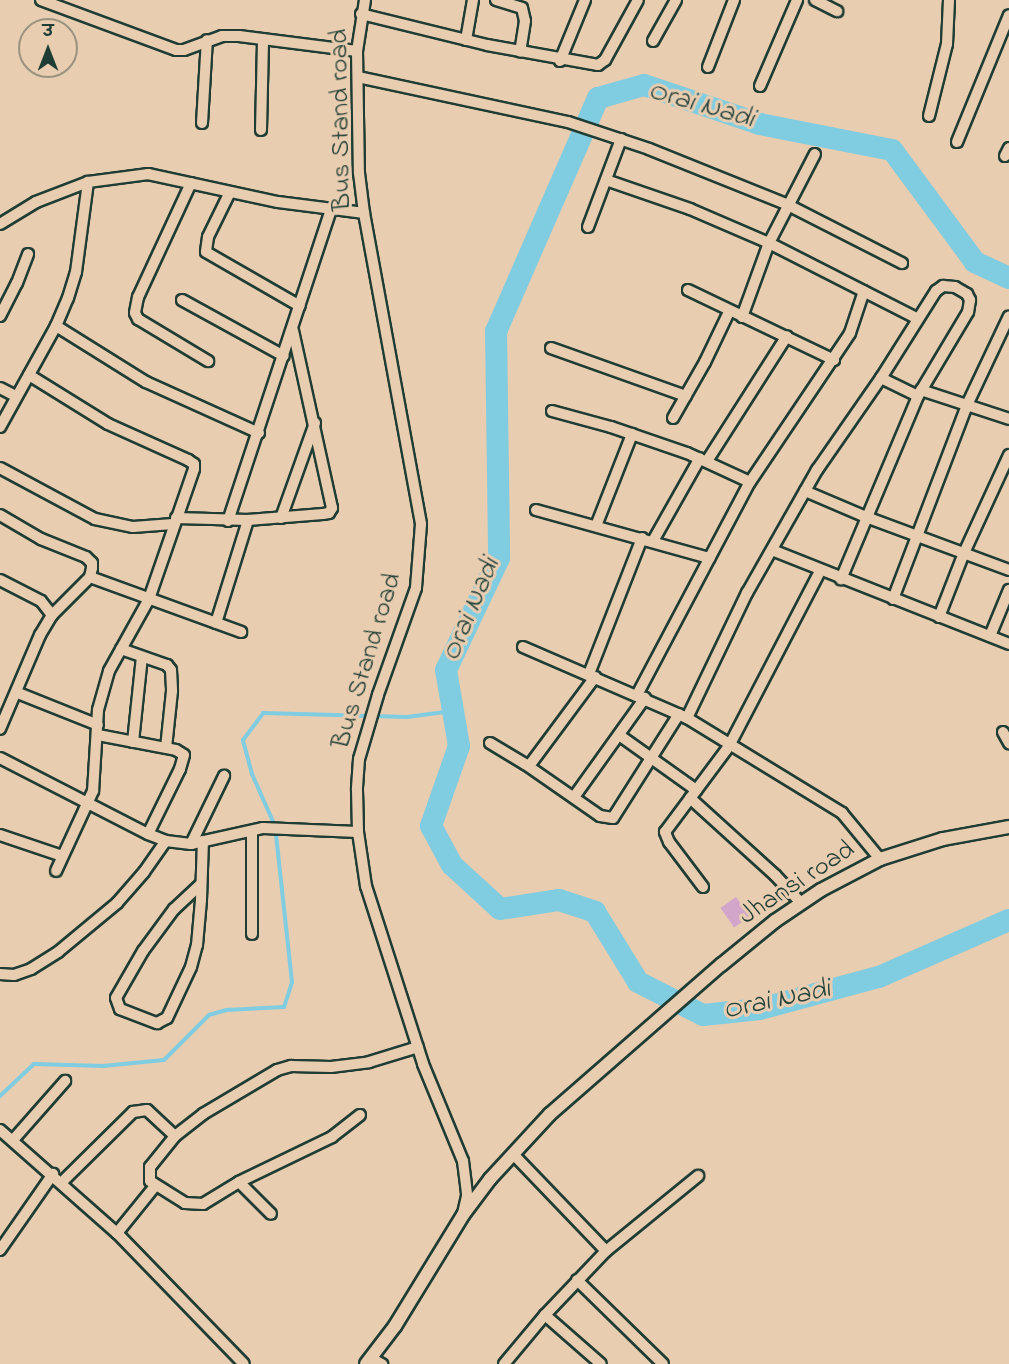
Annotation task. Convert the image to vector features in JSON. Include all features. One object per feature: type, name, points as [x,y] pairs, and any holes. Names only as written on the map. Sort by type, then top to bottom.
[{"type":"street","points":[[41,0],[58,2],[176,50],[184,50],[222,36],[357,51]]},
{"type":"street","name":"Bus Stand road","points":[[365,0],[357,51],[359,173],[364,213],[422,524],[416,588],[378,695],[359,759],[358,832],[366,886],[418,1047],[463,1161],[467,1196],[463,1215]]},
{"type":"street","points":[[466,40],[473,0]]},
{"type":"street","points":[[496,0],[522,8],[525,21],[520,52]]},
{"type":"street","points":[[560,61],[585,0]]},
{"type":"street","points":[[362,14],[466,40],[589,66],[598,65],[606,60],[638,0]]},
{"type":"street","points":[[653,41],[676,0]]},
{"type":"street","points":[[708,67],[734,0]]},
{"type":"street","points":[[760,86],[796,0]]},
{"type":"street","points":[[815,0],[837,11]]},
{"type":"street","points":[[929,116],[947,44],[949,0]]},
{"type":"street","points":[[957,142],[1009,15]]},
{"type":"street","points":[[261,130],[263,39]]},
{"type":"street","points":[[202,123],[207,40]]},
{"type":"street","points":[[358,77],[568,122],[599,132],[788,205],[902,263]]},
{"type":"street","points":[[588,227],[621,140]]},
{"type":"street","points":[[742,317],[769,243],[815,154]]},
{"type":"street","points":[[0,224],[36,202],[88,182],[148,174],[230,192],[331,210],[364,213]]},
{"type":"street","points":[[606,180],[690,209],[769,243],[918,319]]},
{"type":"street","points":[[0,427],[56,326],[76,272],[88,182]]},
{"type":"street","points":[[191,183],[138,297],[135,313],[138,319],[208,361]]},
{"type":"street","points":[[230,192],[208,237],[206,252],[300,306]]},
{"type":"street","points":[[0,210],[12,216]]},
{"type":"street","points":[[228,521],[331,210]]},
{"type":"street","points":[[0,316],[17,283],[28,254]]},
{"type":"street","points":[[490,743],[529,766],[600,816],[613,818],[683,716],[747,593],[817,470],[881,378],[918,319],[943,286],[956,286],[967,294],[970,300],[968,312],[919,393],[841,579]]},
{"type":"street","points":[[688,290],[729,312],[787,336],[834,360]]},
{"type":"street","points":[[574,797],[619,735],[641,697],[709,558],[750,482],[834,360],[855,325],[864,291]]},
{"type":"street","points":[[182,300],[284,356]]},
{"type":"street","points":[[673,418],[729,312]]},
{"type":"street","points":[[893,599],[967,405],[1009,316]]},
{"type":"street","points":[[56,326],[146,382],[259,433]]},
{"type":"street","points":[[0,468],[95,519],[133,527],[174,521],[228,521],[322,514],[332,508],[293,330]]},
{"type":"street","points":[[529,766],[592,675],[647,539],[787,336]]},
{"type":"street","points":[[551,348],[686,396]]},
{"type":"street","points":[[29,375],[108,424],[194,464],[192,477],[174,521],[149,599],[109,671],[102,691],[96,777],[88,803],[56,871]]},
{"type":"street","points":[[881,378],[919,393],[1009,419]]},
{"type":"street","points":[[0,388],[16,396]]},
{"type":"street","points":[[552,411],[632,434],[703,460],[750,482]]},
{"type":"street","points":[[281,518],[315,423]]},
{"type":"street","points":[[596,526],[632,434]]},
{"type":"street","points":[[939,617],[964,553],[1009,455]]},
{"type":"street","points":[[805,491],[866,518],[1009,570]]},
{"type":"street","points":[[536,510],[709,558]]},
{"type":"street","points":[[0,515],[41,538],[86,557],[92,563],[90,577],[52,615],[33,650],[18,693],[0,729]]},
{"type":"street","points":[[216,623],[248,520]]},
{"type":"street","points":[[772,550],[820,571],[1009,644]]},
{"type":"street","points":[[703,887],[664,836],[667,827],[729,746],[820,571]]},
{"type":"street","points":[[90,577],[241,632]]},
{"type":"street","points":[[0,580],[40,601],[52,615]]},
{"type":"street","points":[[990,636],[1009,590]]},
{"type":"street","points":[[523,647],[683,716],[842,813],[880,859]]},
{"type":"street","points":[[121,649],[167,665],[171,670],[172,691],[166,748]]},
{"type":"street","points":[[134,742],[142,657]]},
{"type":"street","points":[[18,693],[98,730],[134,742],[181,752],[184,760],[148,834]]},
{"type":"street","points":[[1003,732],[1009,743]]},
{"type":"street","points":[[619,735],[652,759],[693,794],[801,903]]},
{"type":"street","points":[[0,758],[166,841],[191,844],[257,830],[295,828],[358,832]]},
{"type":"street","points":[[191,844],[224,776]]},
{"type":"street","name":"Jhansi road","points":[[373,1362],[463,1215],[490,1179],[550,1114],[721,964],[801,903],[880,859],[943,839],[1009,827]]},
{"type":"street","points":[[252,934],[257,830]]},
{"type":"street","points":[[0,835],[62,856]]},
{"type":"street","points":[[0,974],[14,975],[31,969],[58,952],[117,903],[144,872],[166,841]]},
{"type":"street","points":[[201,884],[174,909],[143,951],[116,998],[120,1009],[157,1023],[167,1018],[191,967],[197,945],[201,884],[203,841]]},
{"type":"street","points":[[360,1115],[332,1137],[239,1182],[214,1200],[194,1205],[185,1203],[155,1186],[148,1174],[150,1167],[175,1136],[203,1114],[277,1070],[298,1066],[331,1067],[369,1062],[418,1047]]},
{"type":"street","points":[[13,1140],[65,1081]]},
{"type":"street","points":[[62,1182],[133,1112],[147,1110],[175,1136]]},
{"type":"street","points":[[0,1130],[53,1174],[117,1233],[244,1364]]},
{"type":"street","points":[[513,1154],[606,1251]]},
{"type":"street","points":[[0,1250],[53,1174]]},
{"type":"street","points":[[504,1364],[545,1315],[606,1251],[698,1176]]},
{"type":"street","points":[[239,1182],[271,1214]]},
{"type":"street","points":[[117,1233],[155,1186]]},
{"type":"street","points":[[577,1280],[663,1364]]},
{"type":"street","points":[[545,1315],[601,1364]]},
{"type":"building","points":[[736,897],[750,917],[734,928],[720,908]]},
{"type":"waterway","name":"Orai Nadi","points":[[1009,278],[975,262],[892,150],[760,124],[644,85],[598,98],[496,331],[499,558],[446,670],[459,746],[431,826],[452,865],[500,909],[559,900],[595,912],[638,982],[703,1015],[760,1009],[879,977],[1009,920]]},
{"type":"waterway","points":[[0,1096],[34,1064],[103,1066],[164,1060],[209,1015],[226,1010],[284,1007],[292,982],[275,826],[252,774],[243,740],[263,713],[407,717],[453,711]]}]
